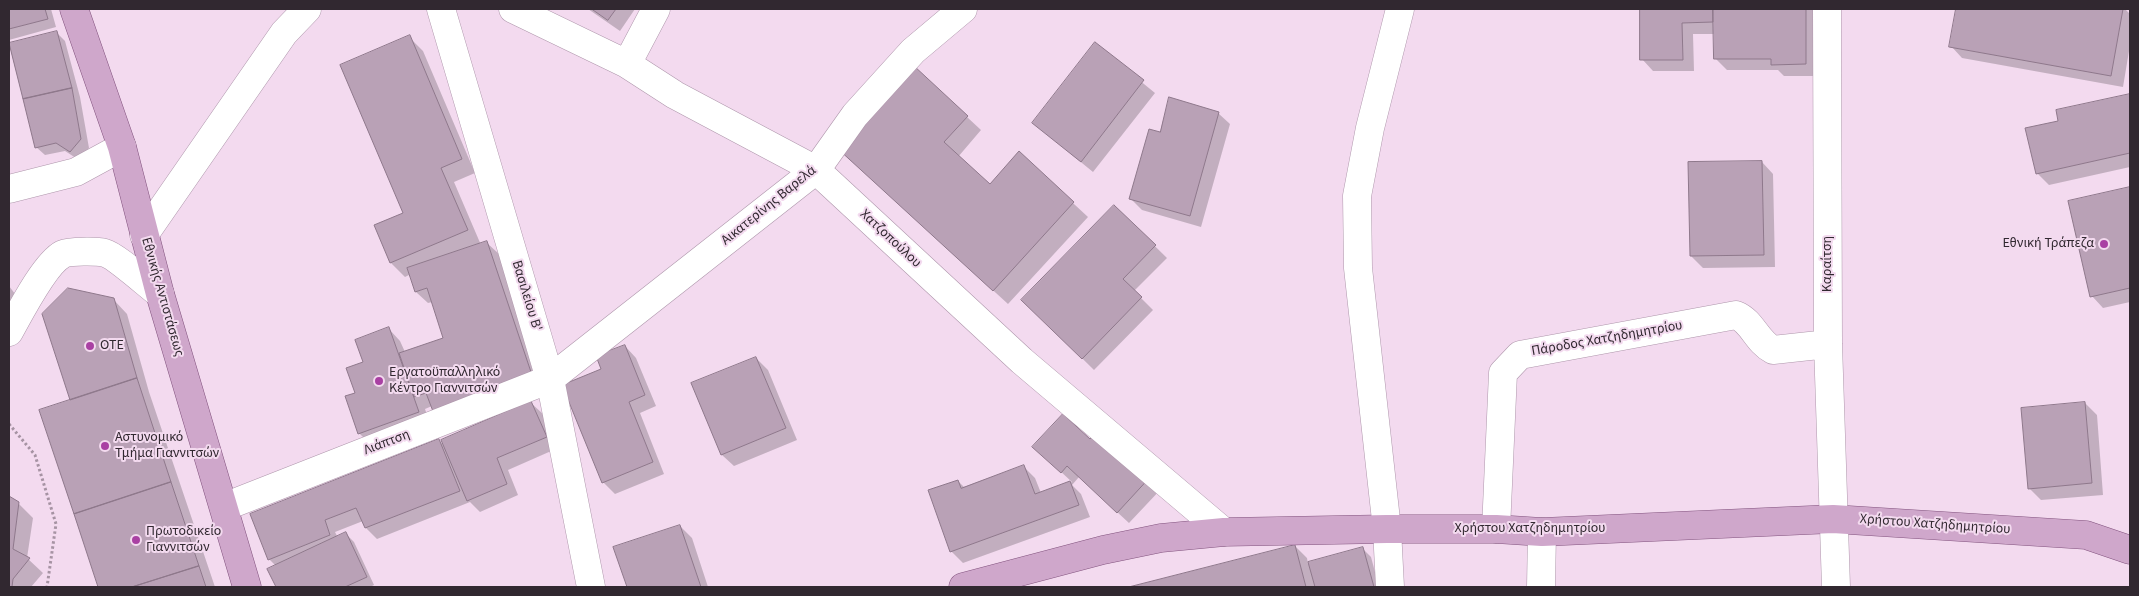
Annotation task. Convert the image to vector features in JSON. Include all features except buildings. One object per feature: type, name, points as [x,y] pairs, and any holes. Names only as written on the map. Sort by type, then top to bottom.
[{"type":"main road","name":"Εθνικής Αντιστάσεως","points":[[74,9],[122,147],[160,294],[247,587]]},
{"type":"main road","name":"Χρήστου Χατζηδημητρίου","points":[[963,587],[1103,550],[1161,538],[1224,532],[1496,529],[1542,532],[1833,519],[2086,535],[2130,550]]},
{"type":"street","points":[[144,235],[284,33],[307,9]]},
{"type":"street","name":"Βασιλείου Β'","points":[[441,9],[550,378],[591,587]]},
{"type":"street","name":"Χατζοπούλου","points":[[512,9],[627,64],[675,95],[816,170],[1022,361],[1224,532]]},
{"type":"street","points":[[627,64],[656,9]]},
{"type":"street","name":"Αικατερίνης Βαρελά","points":[[550,378],[816,170],[855,115],[913,51],[963,9]]},
{"type":"street","points":[[1390,587],[1388,530],[1358,268],[1357,196],[1370,128],[1400,9]]},
{"type":"street","name":"Καραίτση","points":[[1827,9],[1828,344],[1836,587]]},
{"type":"street","points":[[9,190],[76,172],[122,147]]},
{"type":"street","points":[[9,332],[20,311],[54,261],[63,254],[71,252],[106,253],[160,294]]},
{"type":"street","name":"Πάροδος Χατζηδημητρίου","points":[[1496,529],[1502,373],[1520,355],[1736,315],[1742,317],[1762,343],[1773,350],[1828,344]]},
{"type":"street","name":"Λιάπτση","points":[[224,507],[550,378]]},
{"type":"street","points":[[1541,587],[1542,532]]},
{"type":"path","points":[[9,424],[35,455],[56,524],[47,587]]},
{"type":"place","name":"Εθνική Τράπεζα","points":[[2104,244]]},
{"type":"place","name":"ΟΤΕ","points":[[90,346]]},
{"type":"place","name":"Εργατοϋπαλληλικό Κέντρο Γιαννιτσών","points":[[379,381]]},
{"type":"place","name":"Αστυνομικό Τμήμα Γιαννιτσών","points":[[105,446]]},
{"type":"place","name":"Πρωτοδικείο Γιαννιτσών","points":[[136,540]]}]
